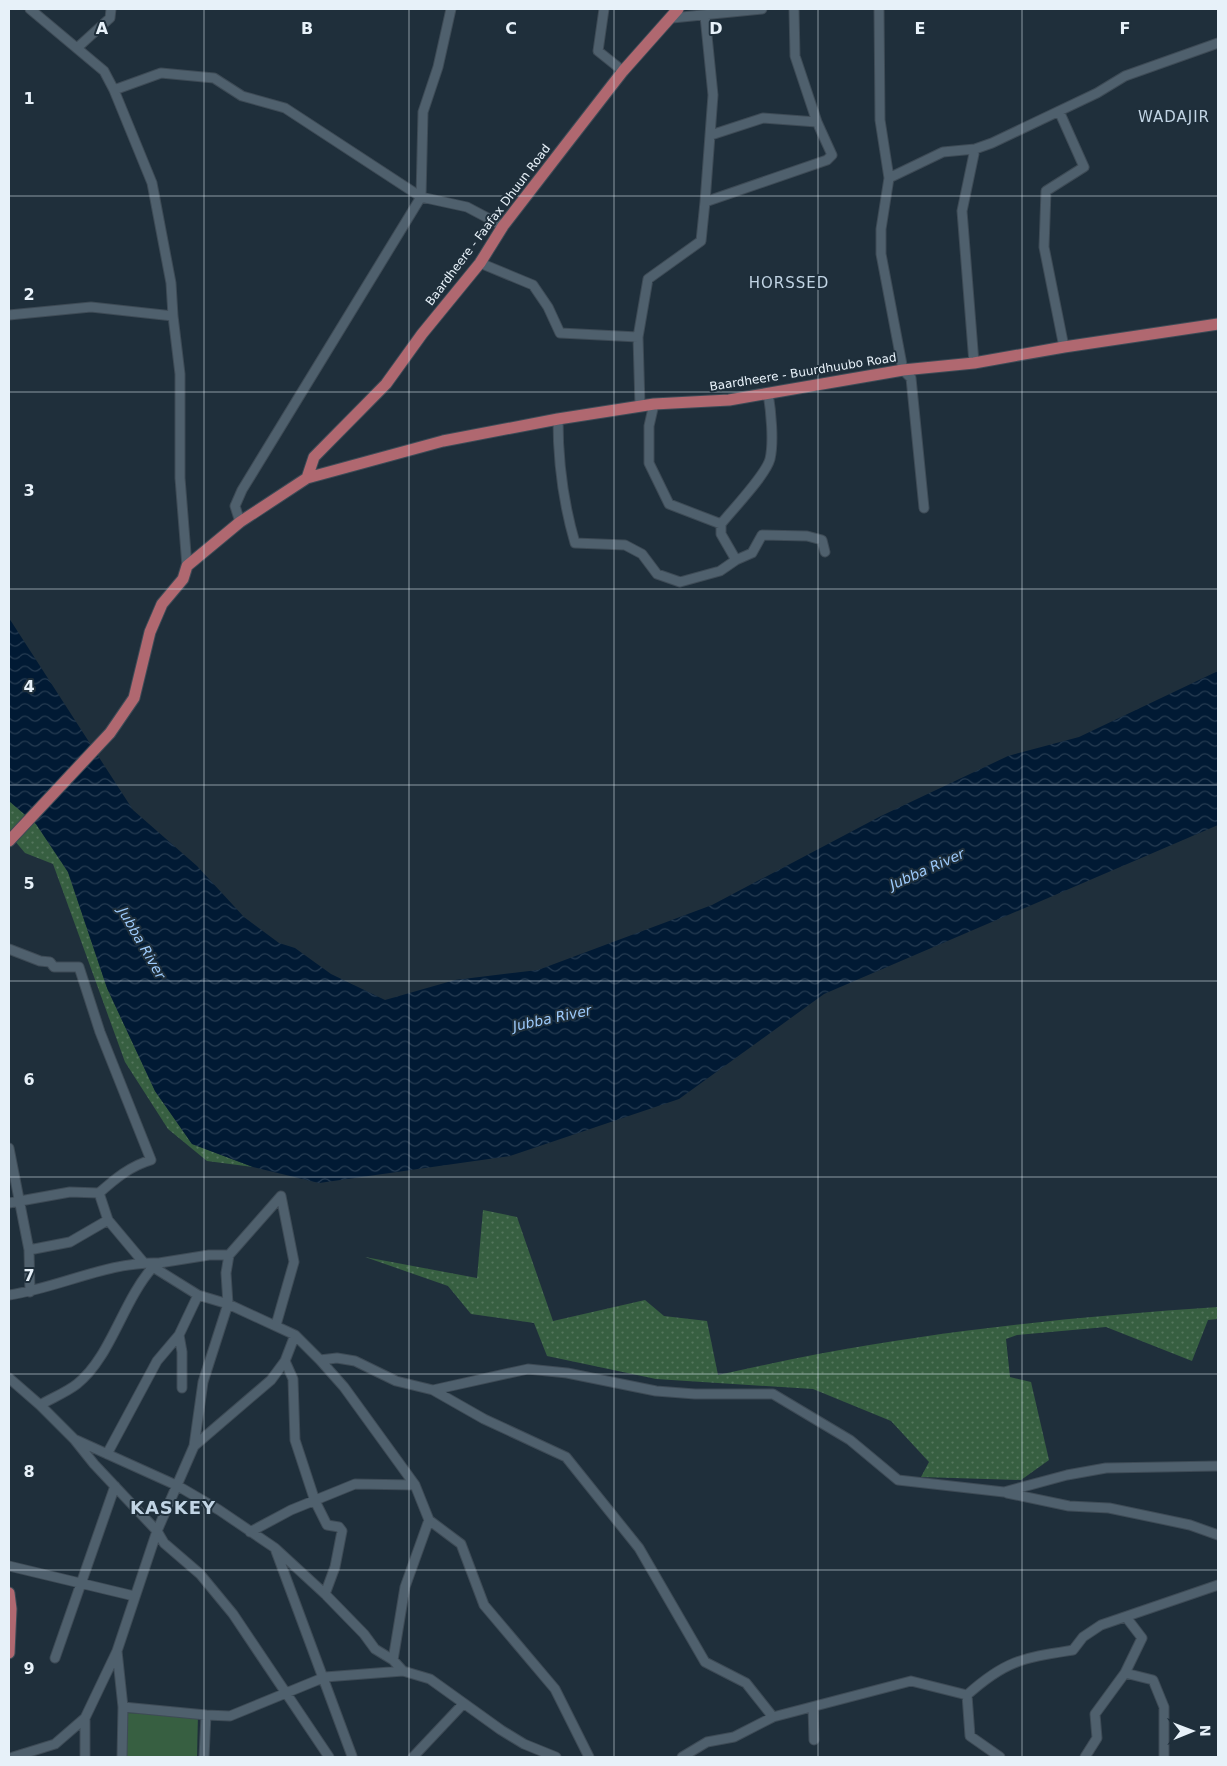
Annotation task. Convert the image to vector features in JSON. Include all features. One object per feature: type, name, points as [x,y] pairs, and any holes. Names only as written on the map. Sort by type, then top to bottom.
[{"type":"main road","name":"Baardheere - Faafax Dhuun Road","points":[[307,478],[314,457],[386,384],[422,334],[480,263],[503,226],[623,71],[675,13]]},
{"type":"main road","name":"Baardheere - Buurdhuubo Road","points":[[307,478],[443,441],[558,419],[654,404],[729,400],[903,370],[974,363],[1064,347],[1218,324]]},
{"type":"main road","points":[[9,841],[20,826],[110,733],[134,698],[150,632],[162,604],[182,579],[187,566],[240,522],[307,478]]},
{"type":"main road","points":[[9,1593],[11,1609],[9,1653]]},
{"type":"street","points":[[30,9],[104,71],[114,90],[152,183],[171,283],[172,316],[180,374],[180,478],[187,566]]},
{"type":"street","points":[[77,48],[110,18],[111,9]]},
{"type":"street","points":[[240,522],[235,506],[242,490],[421,197],[423,112],[438,67],[451,9]]},
{"type":"street","points":[[604,9],[598,51],[623,71]]},
{"type":"street","points":[[675,13],[705,16],[762,9]]},
{"type":"street","points":[[705,202],[827,160],[832,155],[817,122],[795,56],[794,9]]},
{"type":"street","points":[[879,9],[880,120],[889,178],[881,229],[881,254],[903,370],[911,378],[924,508]]},
{"type":"street","points":[[640,406],[638,337],[648,279],[701,241],[713,95],[705,16]]},
{"type":"street","points":[[889,178],[943,152],[975,149],[1097,93],[1125,76],[1218,43]]},
{"type":"street","points":[[114,90],[161,73],[214,78],[242,96],[285,108],[421,197],[468,207],[503,226]]},
{"type":"street","points":[[1059,111],[1084,167],[1046,191],[1044,247],[1064,347]]},
{"type":"street","points":[[711,135],[763,118],[817,122]]},
{"type":"street","points":[[974,363],[962,211],[975,149]]},
{"type":"street","points":[[480,263],[534,285],[548,307],[560,332],[638,337]]},
{"type":"street","points":[[9,314],[91,307],[172,316]]},
{"type":"street","points":[[736,560],[721,534],[721,524],[747,493],[770,458],[772,416],[768,393]]},
{"type":"street","points":[[654,404],[649,426],[649,463],[668,504],[721,524]]},
{"type":"street","points":[[558,419],[558,460],[565,506],[575,543],[625,545],[642,554],[657,574],[680,582],[720,571],[736,560],[752,553],[762,535],[807,536],[822,540],[825,552]]},
{"type":"street","points":[[9,949],[50,962],[54,967],[79,967],[100,1032],[150,1160],[139,1163],[118,1176],[99,1193],[70,1192],[13,1203]]},
{"type":"street","points":[[9,1148],[13,1203],[29,1250],[30,1292]]},
{"type":"street","points":[[99,1193],[108,1220],[144,1263]]},
{"type":"street","points":[[13,1757],[55,1744],[85,1718],[117,1651],[157,1531],[194,1446],[204,1382],[228,1304],[226,1273],[229,1255],[281,1196],[294,1262],[276,1325]]},
{"type":"street","points":[[29,1250],[70,1242],[108,1220]]},
{"type":"street","points":[[9,1295],[30,1292],[82,1276],[144,1263],[156,1265],[209,1255],[229,1255]]},
{"type":"street","points":[[156,1265],[198,1296],[228,1304],[294,1335],[344,1387],[415,1485],[430,1520],[461,1544],[484,1605],[555,1689],[589,1757]]},
{"type":"street","points":[[40,1405],[78,1384],[97,1361],[139,1282],[156,1265]]},
{"type":"street","points":[[107,1454],[157,1361],[179,1335],[198,1296]]},
{"type":"street","points":[[179,1335],[182,1352],[182,1388]]},
{"type":"street","points":[[194,1446],[271,1380],[284,1361],[294,1335]]},
{"type":"street","points":[[320,1360],[337,1358],[355,1361],[396,1381],[433,1390],[484,1420],[566,1457],[639,1548],[705,1662],[746,1683],[773,1717]]},
{"type":"street","points":[[284,1361],[293,1379],[295,1440],[315,1501],[327,1525],[339,1527],[342,1530],[335,1567],[325,1594]]},
{"type":"street","points":[[433,1390],[528,1369],[567,1373],[656,1391],[695,1394],[773,1394],[850,1440],[898,1480],[1004,1492],[1069,1506],[1109,1508],[1190,1524],[1218,1535]]},
{"type":"street","points":[[9,1378],[74,1438],[94,1464],[157,1531],[164,1542],[200,1574],[232,1614],[329,1757]]},
{"type":"street","points":[[74,1438],[178,1486],[275,1548],[325,1594],[364,1634],[375,1649],[393,1660],[403,1671]]},
{"type":"street","points":[[1004,1492],[1067,1475],[1106,1468],[1218,1466]]},
{"type":"street","points":[[250,1532],[270,1520],[355,1484],[415,1485]]},
{"type":"street","points":[[55,1658],[115,1486]]},
{"type":"street","points":[[393,1660],[404,1587],[430,1520]]},
{"type":"street","points":[[275,1548],[353,1757]]},
{"type":"street","points":[[9,1566],[134,1596]]},
{"type":"street","points":[[967,1695],[990,1674],[1023,1658],[1073,1650],[1083,1637],[1101,1625],[1218,1585]]},
{"type":"street","points":[[1085,1757],[1097,1738],[1096,1714],[1125,1673],[1142,1638],[1126,1617]]},
{"type":"street","points":[[117,1651],[122,1707],[122,1757]]},
{"type":"street","points":[[122,1707],[230,1716],[324,1677],[403,1671],[430,1679],[463,1704],[524,1744],[556,1757]]},
{"type":"street","points":[[1125,1673],[1153,1680],[1164,1707],[1164,1757]]},
{"type":"street","points":[[682,1757],[707,1742],[734,1737],[773,1717],[911,1681],[967,1695]]},
{"type":"street","points":[[967,1695],[970,1736],[1000,1757]]},
{"type":"street","points":[[413,1757],[463,1704]]},
{"type":"street","points":[[813,1707],[814,1740]]},
{"type":"street","points":[[204,1757],[206,1715]]},
{"type":"street","points":[[85,1718],[85,1757]]},
{"type":"green space","points":[[9,801],[36,824],[68,872],[107,988],[155,1091],[192,1144],[253,1167],[207,1161],[168,1129],[125,1062],[53,864],[25,853],[9,834]]},
{"type":"green space","points":[[483,1210],[517,1217],[553,1321],[645,1300],[664,1316],[707,1321],[718,1375],[868,1345],[1017,1324],[1218,1307],[1218,1319],[1208,1320],[1192,1361],[1106,1327],[1017,1335],[1006,1339],[1010,1377],[1031,1382],[1049,1460],[1021,1480],[921,1477],[929,1462],[891,1421],[813,1389],[656,1379],[547,1356],[534,1323],[471,1314],[448,1286],[365,1257],[477,1278]]},
{"type":"green space","points":[[126,1713],[198,1715],[197,1757],[125,1757]]},
{"type":"water","name":"Jubba River","points":[[9,618],[133,810],[197,866],[244,917],[279,943],[295,948],[331,974],[385,1000],[455,980],[538,970],[712,905],[881,816],[1008,756],[1079,737],[1218,671],[1218,825],[824,994],[679,1099],[510,1156],[319,1183],[253,1167],[192,1144],[155,1091],[107,988],[68,872],[36,824],[9,801]]},
{"type":"district","name":"WADAJIR","points":[[1174,117]]},
{"type":"district","name":"HORSSED","points":[[789,283]]},
{"type":"district","name":"KASKEY","points":[[173,1508]]}]
